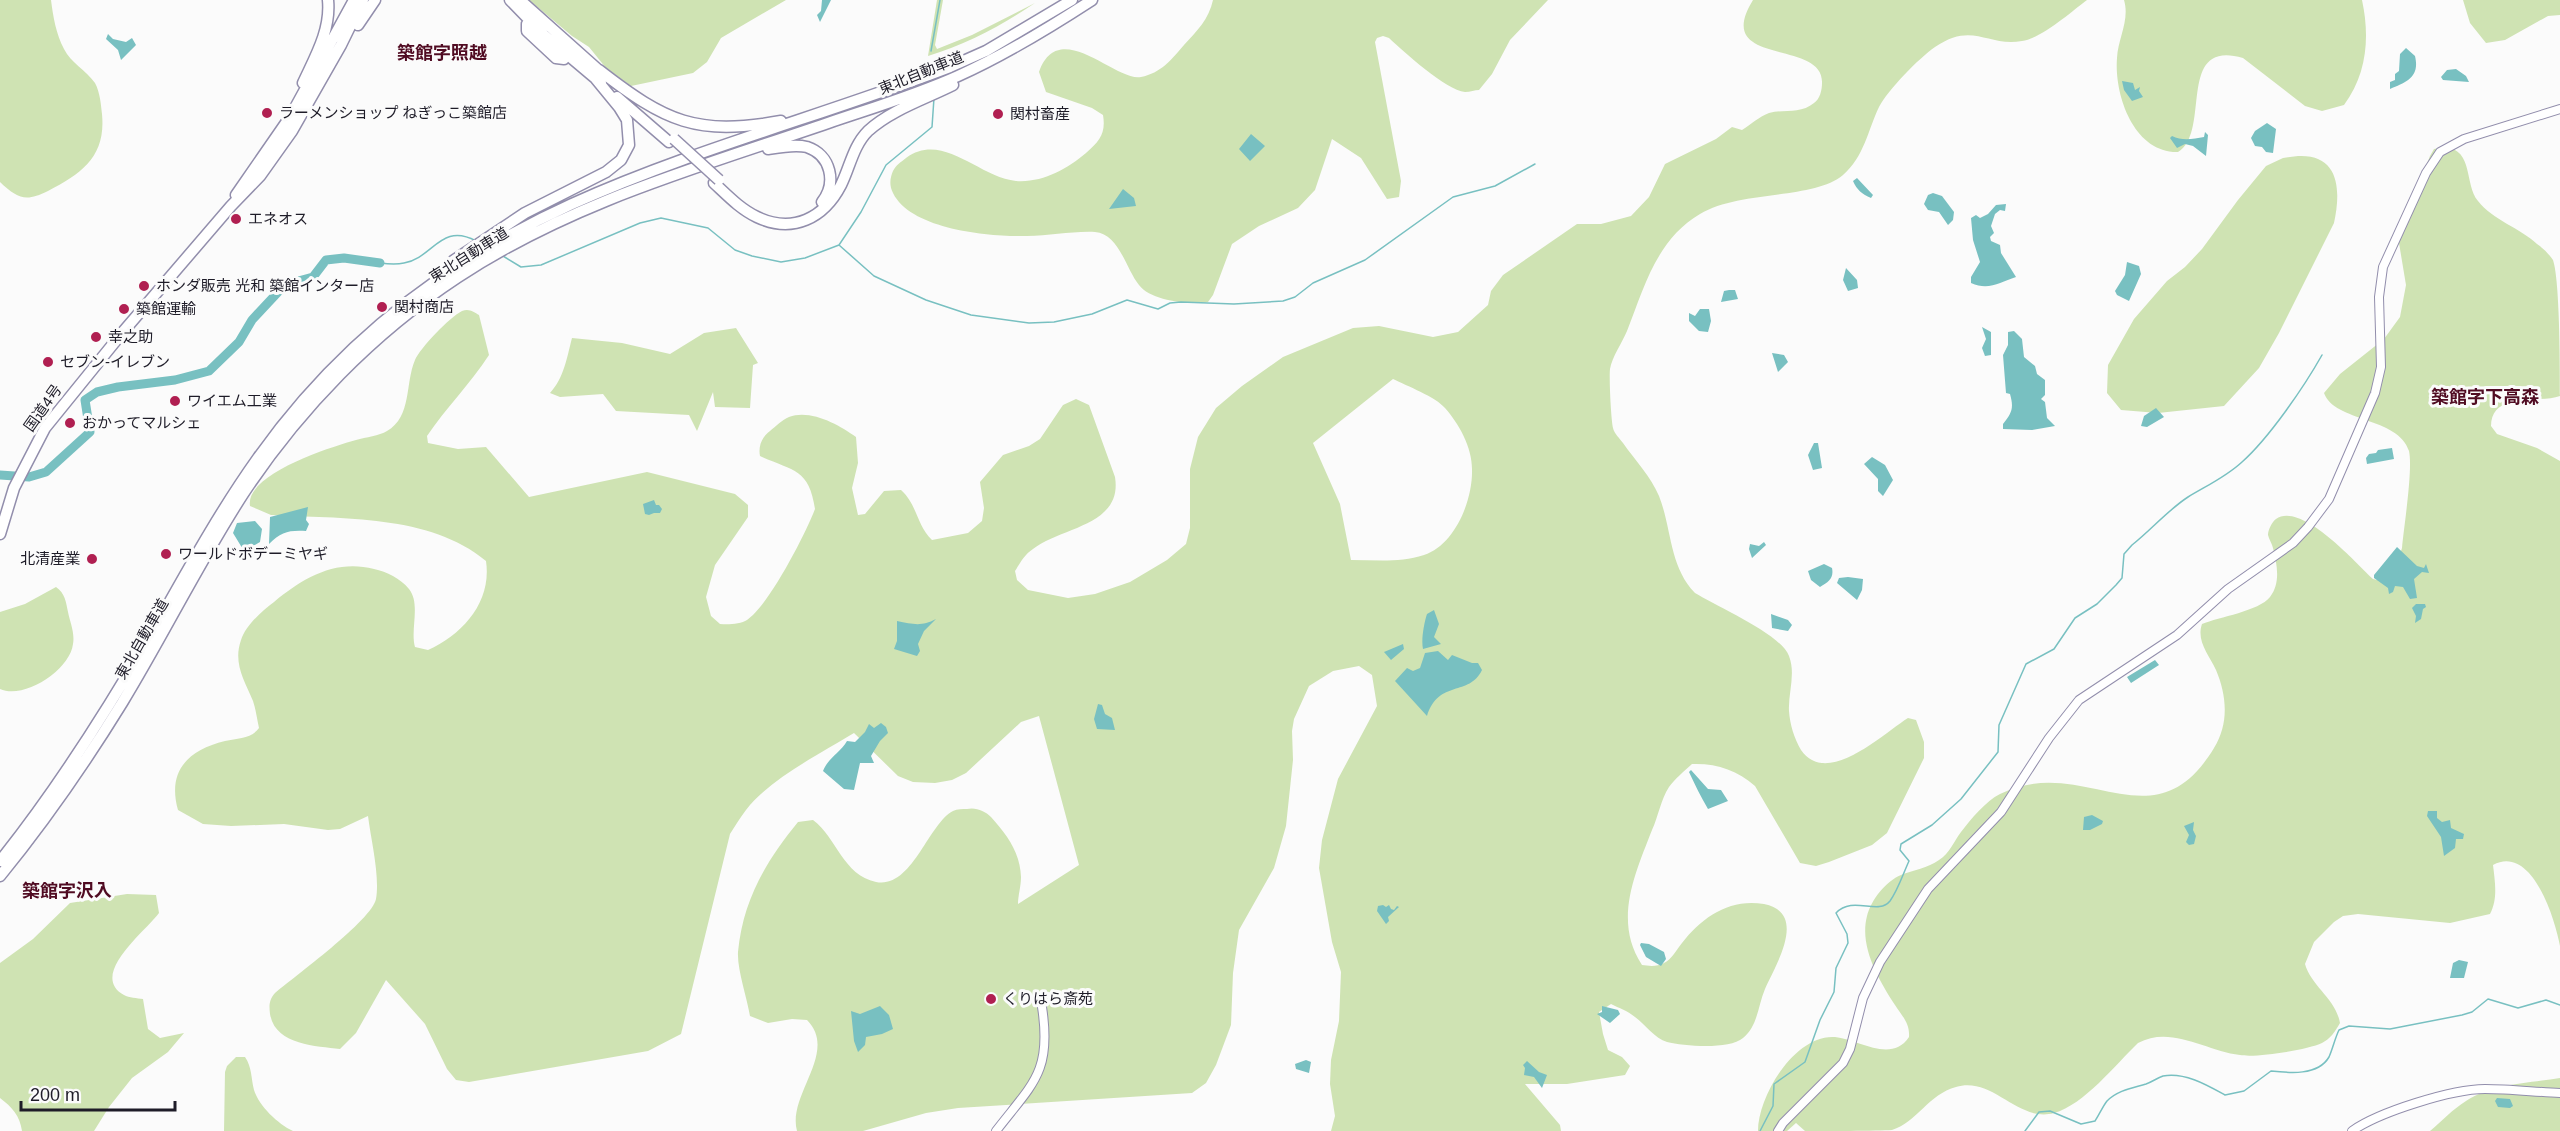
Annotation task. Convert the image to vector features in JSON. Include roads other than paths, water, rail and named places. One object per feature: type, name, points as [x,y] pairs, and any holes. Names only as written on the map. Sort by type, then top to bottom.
[{"type":"highway","points":[[290,117],[326,30],[328,0]]},
{"type":"highway","name":"国道4号","points":[[231,206],[243,183],[290,117],[354,0]]},
{"type":"highway","name":"国道4号","points":[[0,534],[14,488],[45,428],[231,206],[260,176],[292,131],[341,45],[363,0]]},
{"type":"highway","points":[[292,131],[311,108],[364,14],[375,0]]},
{"type":"highway","name":"東北自動車道","points":[[0,876],[54,807],[78,772],[122,702],[226,522],[278,446],[329,386],[372,344],[469,260],[494,244],[570,205],[630,179],[848,104],[968,59],[1031,26],[1072,0]]},
{"type":"highway","name":"東北自動車道","points":[[494,244],[673,174],[925,90],[996,58],[1092,0]]},
{"type":"highway","points":[[519,8],[576,62],[674,119],[712,128],[757,125],[848,104]]},
{"type":"highway","points":[[519,8],[570,44],[598,75],[716,181],[754,209],[779,218],[795,218],[808,214],[819,206],[828,193],[831,178],[829,169],[820,155],[813,150],[804,146],[790,146],[741,153]]},
{"type":"highway","points":[[519,8],[564,59],[576,62]]},
{"type":"highway","points":[[716,181],[733,201],[757,217],[774,223],[805,221],[819,214],[831,201],[841,185],[856,148],[867,133],[892,115],[966,79],[1035,35]]},
{"type":"highway","points":[[469,260],[494,244],[525,213],[606,172],[621,160],[629,145],[627,120],[598,75]]},
{"type":"highway","name":"東北自動車道","points":[[0,861],[72,765],[219,516],[259,456],[322,379],[372,330],[436,273],[469,260]]},
{"type":"street","points":[[1778,1131],[1783,1123],[1843,1063],[1850,1049],[1867,989],[1880,962],[1928,889],[2001,812],[2049,738],[2079,700],[2177,634],[2228,589],[2293,543],[2329,499],[2375,393],[2381,367],[2379,297],[2383,267],[2426,173],[2440,152],[2464,139],[2560,109]]},
{"type":"street","points":[[996,1131],[1036,1079],[1045,1055],[1046,1031],[1042,1007]]},
{"type":"street","points":[[2352,1131],[2396,1110],[2439,1097],[2483,1089],[2560,1093]]},
{"type":"water","points":[[822,0],[831,0],[820,22],[817,15],[821,11]]},
{"type":"water","points":[[108,34],[113,39],[126,42],[132,38],[136,45],[121,60],[118,50],[106,39]]},
{"type":"water","points":[[2406,48],[2415,56],[2416,69],[2411,78],[2390,89],[2390,82],[2395,80],[2395,74],[2399,71],[2400,54]]},
{"type":"water","points":[[2456,69],[2466,76],[2469,82],[2443,80],[2441,77],[2447,70]]},
{"type":"water","points":[[2122,81],[2133,83],[2135,90],[2140,87],[2139,91],[2143,97],[2132,101],[2124,90]]},
{"type":"water","points":[[2267,123],[2276,129],[2273,153],[2255,146],[2251,138],[2255,131]]},
{"type":"water","points":[[2205,132],[2208,135],[2206,156],[2193,146],[2185,144],[2177,148],[2170,138],[2172,136],[2184,139],[2200,138],[2204,137]]},
{"type":"water","points":[[1251,134],[1265,146],[1250,161],[1239,149]]},
{"type":"water","points":[[1857,178],[1873,195],[1871,198],[1856,187],[1853,181]]},
{"type":"water","points":[[1123,189],[1134,198],[1136,206],[1109,209]]},
{"type":"water","points":[[1933,193],[1942,196],[1954,212],[1953,220],[1948,225],[1939,212],[1928,210],[1924,204],[1928,195]]},
{"type":"water","points":[[2006,204],[2005,211],[2000,210],[1995,214],[1991,226],[1994,233],[1990,237],[1991,241],[2000,245],[2001,253],[2016,277],[1989,286],[1971,283],[1971,277],[1980,262],[1973,240],[1971,218],[1976,215],[1980,218],[1988,214],[1996,205]]},
{"type":"water","points":[[2127,262],[2139,266],[2141,274],[2129,301],[2117,295],[2115,291],[2125,275]]},
{"type":"water","points":[[1846,268],[1857,280],[1858,288],[1848,291],[1843,280]]},
{"type":"water","points":[[1735,290],[1738,299],[1721,302],[1724,291]]},
{"type":"water","points":[[1700,309],[1709,309],[1711,321],[1708,332],[1699,331],[1689,321],[1689,313],[1695,316]]},
{"type":"water","points":[[1982,327],[1991,332],[1991,355],[1985,356],[1982,348],[1986,339]]},
{"type":"water","points":[[2014,331],[2022,339],[2024,357],[2035,366],[2037,374],[2045,380],[2045,395],[2041,399],[2045,402],[2047,418],[2055,426],[2032,430],[2003,429],[2012,403],[2010,394],[2006,393],[2003,355],[2008,345],[2008,332]]},
{"type":"water","points":[[1772,353],[1784,355],[1788,362],[1778,372]]},
{"type":"water","points":[[2156,408],[2164,417],[2147,427],[2141,426],[2144,416]]},
{"type":"water","points":[[1814,443],[1818,443],[1822,468],[1813,470],[1808,455]]},
{"type":"water","points":[[2392,448],[2394,459],[2367,464],[2366,458],[2369,454]]},
{"type":"water","points":[[1872,457],[1885,465],[1893,480],[1883,496],[1878,491],[1878,479],[1864,464]]},
{"type":"water","points":[[654,500],[656,505],[662,509],[660,513],[645,514],[643,504]]},
{"type":"water","points":[[308,507],[306,520],[309,524],[306,531],[286,533],[269,544],[270,517]]},
{"type":"water","points":[[255,521],[262,529],[260,542],[244,551],[233,533],[237,523]]},
{"type":"water","points":[[1764,542],[1766,545],[1752,558],[1750,544],[1759,546]]},
{"type":"water","points":[[2397,547],[2417,566],[2424,568],[2426,564],[2429,573],[2422,572],[2414,579],[2417,598],[2410,599],[2403,587],[2395,586],[2393,592],[2389,594],[2388,588],[2374,578]]},
{"type":"water","points":[[1824,564],[1832,568],[1832,574],[1828,581],[1820,587],[1811,580],[1808,571]]},
{"type":"water","points":[[1839,578],[1863,579],[1862,590],[1857,600],[1837,583]]},
{"type":"water","points":[[2416,604],[2425,604],[2426,607],[2423,609],[2421,619],[2415,623],[2416,616],[2412,608]]},
{"type":"water","points":[[1434,610],[1439,624],[1434,637],[1441,644],[1423,649],[1427,614]]},
{"type":"water","points":[[1771,614],[1788,620],[1792,625],[1788,631],[1772,628]]},
{"type":"water","points":[[936,619],[924,631],[918,644],[920,651],[917,656],[894,649],[897,641],[897,621],[921,624]]},
{"type":"water","points":[[1403,644],[1404,649],[1391,660],[1384,652]]},
{"type":"water","points":[[1438,651],[1448,660],[1452,655],[1478,663],[1482,670],[1470,683],[1439,697],[1427,716],[1395,681],[1407,668],[1413,671],[1420,668],[1425,653]]},
{"type":"water","points":[[2155,660],[2159,665],[2131,683],[2127,677]]},
{"type":"water","points":[[1098,704],[1102,705],[1105,714],[1112,718],[1115,730],[1097,729],[1094,719]]},
{"type":"water","points":[[881,723],[886,727],[888,733],[871,756],[874,763],[860,763],[854,790],[844,789],[823,771],[825,766],[847,741],[855,742],[869,724],[874,728]]},
{"type":"water","points":[[1691,770],[1708,789],[1721,790],[1728,801],[1708,809],[1689,772]]},
{"type":"water","points":[[2428,811],[2437,811],[2437,818],[2442,822],[2450,820],[2451,828],[2464,834],[2463,839],[2456,839],[2455,848],[2444,856],[2441,837],[2427,816]]},
{"type":"water","points":[[2092,815],[2103,821],[2102,824],[2090,830],[2083,830],[2084,817]]},
{"type":"water","points":[[2194,822],[2193,830],[2196,836],[2194,844],[2189,845],[2186,842],[2189,835],[2184,826]]},
{"type":"water","points":[[1389,905],[1394,910],[1397,906],[1399,907],[1388,917],[1389,921],[1386,924],[1377,911],[1378,906],[1386,907]]},
{"type":"water","points":[[1641,943],[1649,944],[1664,952],[1666,959],[1661,966],[1646,957]]},
{"type":"water","points":[[2459,960],[2468,962],[2464,978],[2450,978],[2453,963]]},
{"type":"water","points":[[880,1006],[889,1015],[893,1029],[866,1037],[865,1045],[858,1052],[854,1041],[851,1011],[860,1014]]},
{"type":"water","points":[[1602,1006],[1618,1010],[1620,1014],[1610,1023],[1597,1014],[1602,1012]]},
{"type":"water","points":[[1306,1060],[1311,1062],[1309,1073],[1296,1069],[1295,1064]]},
{"type":"water","points":[[1527,1061],[1539,1072],[1547,1075],[1542,1088],[1534,1077],[1524,1075],[1523,1065]]},
{"type":"water","points":[[2497,1098],[2510,1099],[2513,1106],[2498,1107],[2495,1101]]},
{"type":"waterway","points":[[931,51],[940,0]]},
{"type":"waterway","points":[[934,61],[936,66]]},
{"type":"waterway","points":[[503,256],[521,267],[541,265],[640,223],[661,218],[708,228],[735,250],[752,256],[781,262],[805,258],[839,245],[861,212],[886,165],[932,127],[934,98]]},
{"type":"waterway","points":[[839,245],[874,276],[926,300],[971,315],[1029,323],[1054,322],[1092,314],[1127,300],[1158,309],[1170,303],[1181,302],[1234,304],[1283,301],[1295,297],[1313,283],[1365,260],[1453,197],[1495,186],[1535,164]]},
{"type":"waterway","points":[[380,263],[398,264],[414,260],[445,238],[464,236],[476,241]]},
{"type":"waterway","points":[[0,475],[29,477],[46,472],[90,432],[85,400],[97,392],[175,380],[209,371],[239,342],[252,320],[280,290],[291,283],[313,277],[326,260],[344,258],[380,263]]},
{"type":"waterway","points":[[1760,1131],[1773,1106],[1774,1084],[1805,1062],[1820,1020],[1834,992],[1836,968],[1848,943],[1847,934],[1836,913],[1850,906],[1879,907],[1890,901],[1909,861],[1900,850],[1901,844],[1932,825],[1961,799],[1998,752],[1999,725],[2026,664],[2054,649],[2075,618],[2097,604],[2116,585],[2122,578],[2124,554],[2132,545],[2181,502],[2229,472],[2252,452],[2285,412],[2322,355]]},
{"type":"waterway","points":[[2025,1131],[2039,1112],[2050,1111],[2081,1124],[2095,1121],[2111,1097],[2163,1076],[2188,1078],[2225,1095],[2244,1091],[2271,1071],[2311,1070],[2324,1063],[2329,1057],[2339,1030],[2349,1026],[2390,1029],[2472,1012],[2488,999],[2518,1008],[2546,1000],[2560,1005]]},
{"type":"place","name":"ラーメンショップ ねぎっこ築館店","points":[[267,113]]},
{"type":"place","name":"関村畜産","points":[[998,114]]},
{"type":"place","name":"エネオス","points":[[236,219]]},
{"type":"place","name":"ホンダ販売 光和 築館インター店","points":[[144,286]]},
{"type":"place","name":"関村商店","points":[[382,307]]},
{"type":"place","name":"築館運輸","points":[[124,309]]},
{"type":"place","name":"幸之助","points":[[96,337]]},
{"type":"place","name":"セブン-イレブン","points":[[48,362]]},
{"type":"place","name":"ワイエム工業","points":[[175,401]]},
{"type":"place","name":"おかってマルシェ","points":[[70,423]]},
{"type":"place","name":"ワールドボデーミヤギ","points":[[166,554]]},
{"type":"place","name":"北清産業","points":[[92,559]]},
{"type":"place","name":"くりはら斎苑","points":[[991,999]]},
{"type":"district","name":"築館字照越","points":[[442,53]]},
{"type":"district","name":"築館字下高森","points":[[2485,397]]},
{"type":"district","name":"築館字沢入","points":[[67,891]]}]
